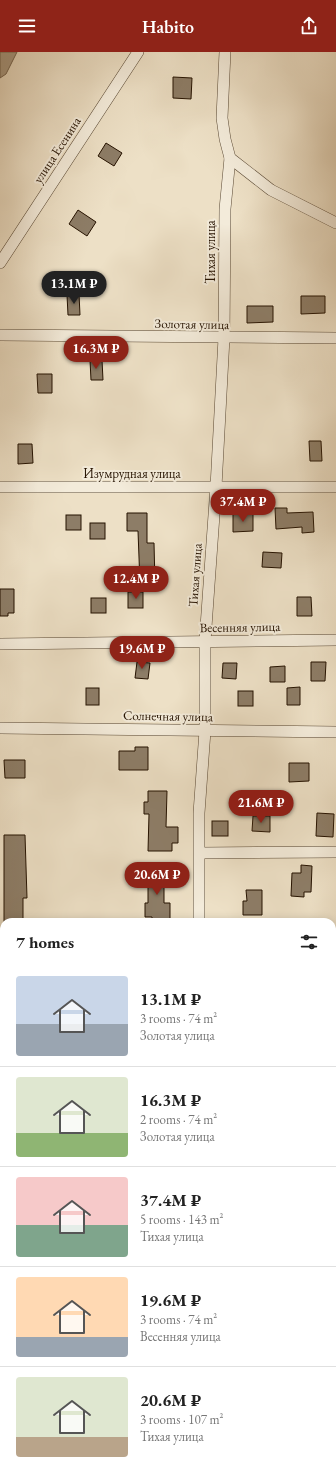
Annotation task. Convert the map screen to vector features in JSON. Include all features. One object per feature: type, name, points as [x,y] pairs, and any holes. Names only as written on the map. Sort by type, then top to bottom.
[{"type":"street","name":"улица Есенина","points":[[0,262],[138,52]]},
{"type":"street","points":[[225,52],[222,118],[230,158],[271,190],[336,222]]},
{"type":"street","name":"Тихая улица","points":[[199,918],[199,805],[205,731],[205,641],[216,487],[224,338],[225,208],[230,158]]},
{"type":"street","name":"Золотая улица","points":[[0,334],[224,338],[336,338]]},
{"type":"street","name":"Изумрудная улица","points":[[0,487],[336,487]]},
{"type":"street","name":"Весенняя улица","points":[[0,644],[336,640]]},
{"type":"street","name":"Солнечная улица","points":[[0,728],[336,732]]},
{"type":"street","points":[[200,853],[336,852]]},
{"type":"shaded area","points":[[0,52],[17,52],[6,74],[0,78]]},
{"type":"building","points":[[173,77],[192,78],[191,99],[173,98]]},
{"type":"building","points":[[106,143],[122,153],[114,166],[98,156]]},
{"type":"building","points":[[78,210],[96,222],[87,236],[69,224]]},
{"type":"building","points":[[79,294],[80,315],[68,315],[67,295]]},
{"type":"building","points":[[301,296],[325,296],[325,313],[301,314]]},
{"type":"building","points":[[247,306],[273,306],[273,322],[247,323]]},
{"type":"building","points":[[90,360],[102,360],[103,380],[91,380]]},
{"type":"building","points":[[37,374],[52,374],[52,393],[38,393]]},
{"type":"building","points":[[309,441],[321,441],[322,461],[310,461]]},
{"type":"building","points":[[18,444],[32,444],[33,463],[18,464]]},
{"type":"building","points":[[275,508],[287,508],[287,513],[313,512],[314,532],[302,533],[302,527],[276,529]]},
{"type":"building","points":[[127,513],[147,513],[147,543],[154,543],[155,584],[140,584],[138,531],[127,531]]},
{"type":"building","points":[[233,514],[253,514],[253,531],[233,532]]},
{"type":"building","points":[[66,515],[81,515],[81,530],[66,530]]},
{"type":"building","points":[[90,523],[105,523],[105,539],[90,539]]},
{"type":"building","points":[[263,552],[282,553],[281,568],[262,567]]},
{"type":"building","points":[[0,589],[14,589],[14,613],[8,613],[8,616],[0,616]]},
{"type":"building","points":[[128,592],[143,592],[143,608],[128,608]]},
{"type":"building","points":[[297,597],[311,597],[312,616],[297,616]]},
{"type":"building","points":[[91,598],[106,598],[106,613],[91,613]]},
{"type":"building","points":[[137,662],[150,663],[148,679],[135,678]]},
{"type":"building","points":[[311,662],[326,662],[325,681],[311,681]]},
{"type":"building","points":[[223,663],[237,663],[236,679],[222,678]]},
{"type":"building","points":[[285,666],[285,682],[270,682],[270,667]]},
{"type":"building","points":[[300,687],[300,705],[287,705],[287,688]]},
{"type":"building","points":[[86,688],[99,688],[99,705],[86,705]]},
{"type":"building","points":[[238,691],[253,691],[253,706],[238,706]]},
{"type":"building","points":[[135,747],[148,747],[148,770],[119,770],[119,751],[135,751]]},
{"type":"building","points":[[4,760],[25,760],[25,778],[5,778]]},
{"type":"building","points":[[289,763],[309,763],[309,781],[289,782]]},
{"type":"building","points":[[148,791],[167,791],[166,827],[178,827],[178,843],[172,843],[172,851],[148,851],[149,814],[144,814],[144,802],[148,802]]},
{"type":"building","points":[[317,813],[334,814],[333,837],[316,836]]},
{"type":"building","points":[[253,816],[270,816],[270,832],[252,831]]},
{"type":"building","points":[[212,821],[228,821],[228,836],[212,836]]},
{"type":"building","points":[[4,835],[25,835],[27,898],[23,898],[23,918],[4,918]]},
{"type":"building","points":[[301,865],[312,866],[311,892],[304,892],[304,897],[291,896],[292,873],[301,873]]},
{"type":"building","points":[[148,866],[164,866],[164,903],[170,903],[170,918],[145,917],[145,903],[148,903]]},
{"type":"building","points":[[246,890],[262,890],[262,915],[243,915],[243,901],[247,901]]}]
